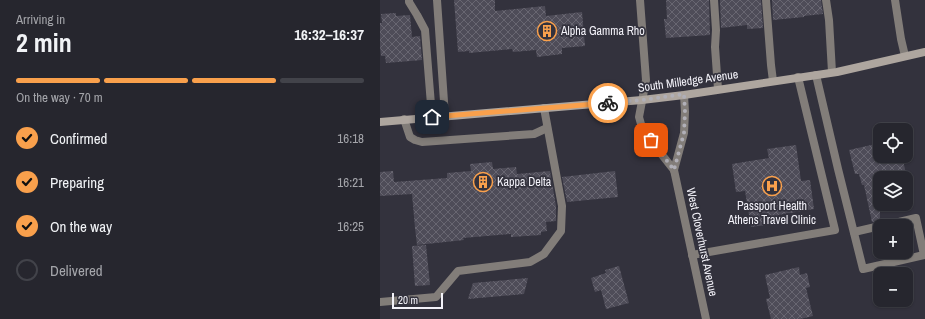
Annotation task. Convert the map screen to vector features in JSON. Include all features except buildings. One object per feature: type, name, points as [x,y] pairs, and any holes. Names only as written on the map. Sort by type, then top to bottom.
[{"type":"main road","name":"South Milledge Avenue","points":[[380,122],[642,100],[832,72],[925,52]]},
{"type":"street","points":[[409,0],[425,30],[432,117]]},
{"type":"street","points":[[437,0],[445,116]]},
{"type":"street","name":"West Cloverhurst Avenue","points":[[640,0],[646,80],[639,117],[643,131],[674,170],[706,319]]},
{"type":"street","points":[[714,0],[718,89]]},
{"type":"street","points":[[766,0],[771,65],[774,81]]},
{"type":"street","points":[[826,0],[829,20],[832,72]]},
{"type":"street","points":[[895,0],[905,56]]},
{"type":"street","points":[[816,74],[863,269],[907,259]]},
{"type":"street","points":[[692,255],[835,230],[798,77]]},
{"type":"street","name":"West Cloverhurst Avenue","points":[[674,170],[684,133],[684,94]]},
{"type":"street","points":[[380,302],[436,296],[458,271],[530,262],[544,254],[561,231],[562,206],[544,108]]},
{"type":"street","points":[[404,119],[410,137],[422,142],[534,134],[547,128]]},
{"type":"street","points":[[912,219],[916,218],[924,255],[913,258]]},
{"type":"street","points":[[854,232],[873,228]]},
{"type":"way so far","points":[[608,103],[684,94],[684,133],[674,170],[651,140]]},
{"type":"place","name":"Alpha Gamma Rho","points":[[547,31]]},
{"type":"place","name":"Kappa Delta","points":[[483,182]]},
{"type":"place","name":"Passport Health Athens Travel Clinic","points":[[772,186]]},
{"type":"route","points":[[432,117],[608,103]]}]
